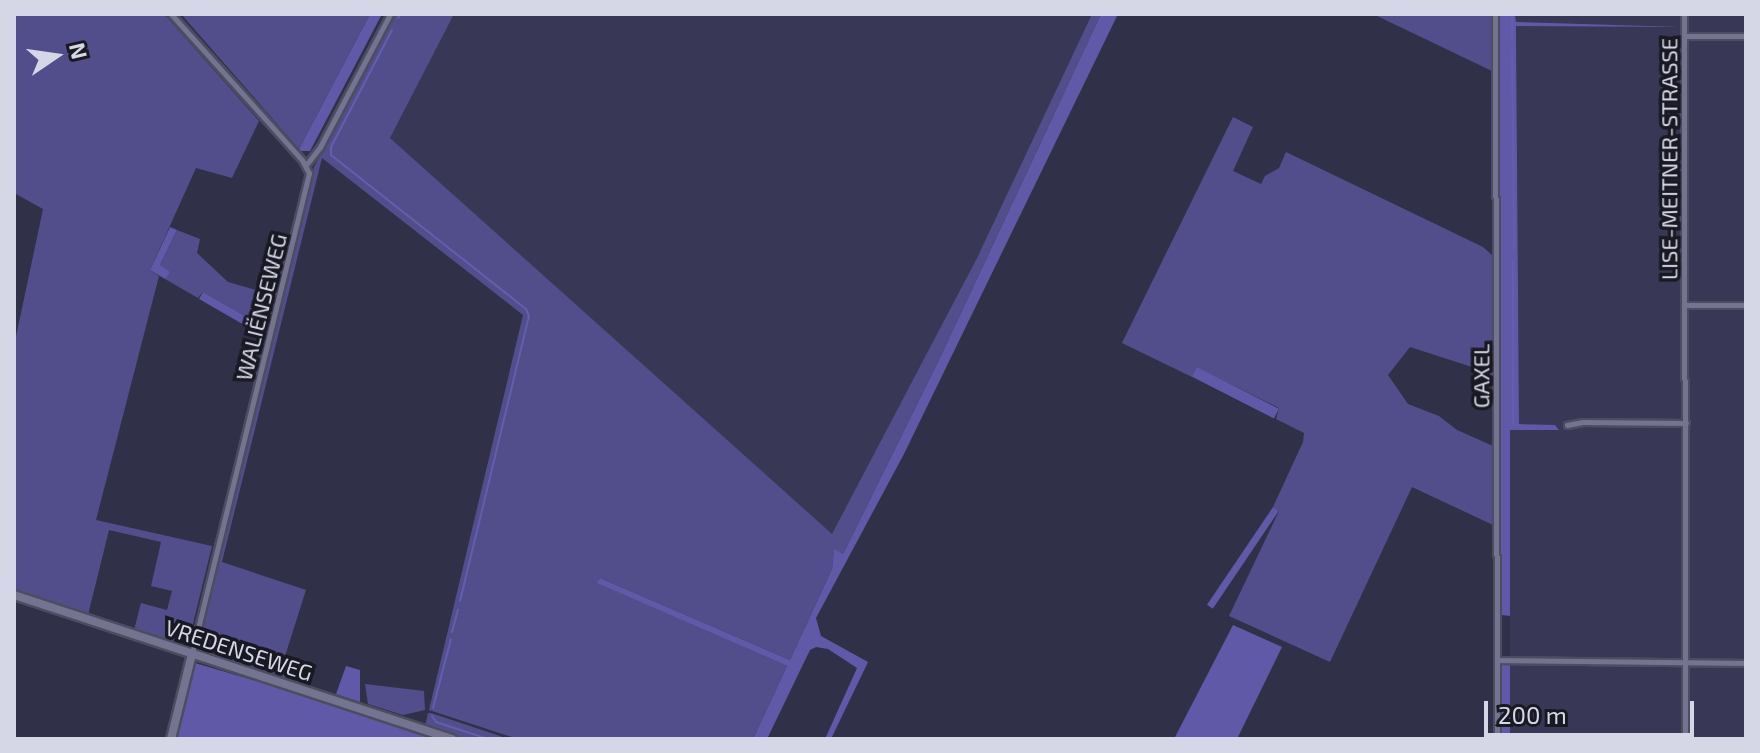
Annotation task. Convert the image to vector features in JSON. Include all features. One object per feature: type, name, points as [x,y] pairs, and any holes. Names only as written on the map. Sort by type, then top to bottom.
[{"type":"main road","name":"VREDENSEWEG","points":[[14,595],[452,739]]},
{"type":"main road","points":[[171,739],[192,654]]},
{"type":"street","points":[[171,14],[306,165],[320,147],[390,14]]},
{"type":"street","name":"GAXEL","points":[[1495,14],[1497,739]]},
{"type":"street","name":"LISE-MEITNER-STRASSE","points":[[1684,14],[1685,739]]},
{"type":"street","points":[[1685,36],[1746,36]]},
{"type":"street","name":"WALIËNSEWEG","points":[[192,654],[308,178],[306,165]]},
{"type":"street","name":"LISE-MEITNER-STRASSE","points":[[1686,305],[1746,305]]},
{"type":"street","points":[[1567,425],[1583,422],[1686,423]]},
{"type":"street","points":[[1497,660],[1746,663]]},
{"type":"shaded area","points":[[14,14],[164,14],[259,121],[232,178],[196,168],[150,270],[159,276],[96,520],[212,546],[187,648],[134,630],[141,603],[167,610],[172,591],[151,586],[161,542],[109,530],[88,615],[14,591],[14,346],[43,209],[14,193]]},
{"type":"shaded area","points":[[181,14],[370,14],[299,149]]},
{"type":"shaded area","points":[[370,14],[382,14],[310,151],[301,151],[299,149]]},
{"type":"shaded area","points":[[396,14],[454,14],[390,138],[832,534],[977,258],[1092,14],[1101,14],[938,362],[843,554],[834,550],[832,569],[790,660],[600,578],[598,583],[787,666],[753,739],[518,739],[429,710],[523,315],[322,158],[222,562],[306,590],[285,656],[301,662],[292,680],[227,659],[199,641],[314,167]]},
{"type":"shaded area","points":[[454,14],[1092,14],[977,258],[832,535],[390,138]]},
{"type":"shaded area","points":[[1101,14],[1118,14],[904,454],[816,618],[821,636],[868,662],[831,739],[825,739],[857,668],[828,649],[816,647],[810,650],[767,739],[753,739],[787,666],[597,583],[600,578],[790,660],[832,569],[834,549],[843,554],[938,362]]},
{"type":"shaded area","points":[[1373,14],[1493,14],[1494,72]]},
{"type":"shaded area","points":[[1499,14],[1515,14],[1516,22],[1680,27],[1516,26],[1519,424],[1555,425],[1559,430],[1510,430],[1510,616],[1501,615]]},
{"type":"shaded area","points":[[1516,14],[1746,14],[1746,739],[1510,739],[1510,430],[1519,429]]},
{"type":"shaded area","points":[[1233,117],[1253,127],[1233,171],[1261,184],[1265,176],[1279,168],[1286,152],[1483,247],[1493,256],[1493,383],[1476,376],[1472,367],[1410,347],[1388,375],[1408,404],[1439,416],[1457,430],[1493,446],[1493,525],[1412,487],[1330,662],[1229,616],[1279,511],[1273,507],[1303,442],[1304,433],[1276,419],[1279,408],[1198,368],[1192,377],[1122,343]]},
{"type":"shaded area","points":[[170,227],[177,230],[160,265],[170,272],[165,279],[150,270]]},
{"type":"shaded area","points":[[177,230],[200,239],[197,253],[228,282],[273,295],[265,328],[203,292],[198,298],[165,279],[169,272],[160,265]]},
{"type":"shaded area","points":[[203,292],[265,328],[261,335],[199,299]]},
{"type":"shaded area","points":[[1197,367],[1279,409],[1274,419],[1192,377]]},
{"type":"shaded area","points":[[1273,507],[1279,511],[1213,609],[1207,605]]},
{"type":"shaded area","points":[[1233,625],[1282,647],[1237,739],[1174,739]]},
{"type":"shaded area","points":[[195,663],[263,683],[438,739],[176,739]]},
{"type":"shaded area","points":[[1500,664],[1510,664],[1510,739],[1500,739]]},
{"type":"shaded area","points":[[346,666],[360,670],[360,702],[336,694]]},
{"type":"shaded area","points":[[365,684],[424,691],[425,710],[403,715],[368,704]]},
{"type":"shaded area","points":[[428,713],[509,739],[463,739],[425,726]]},
{"type":"waterway","points":[[398,18],[401,14]]},
{"type":"waterway","points":[[1512,14],[1512,41]]},
{"type":"waterway","points":[[392,30],[331,147],[331,155],[526,309],[529,316],[460,601]]},
{"type":"waterway","points":[[1512,53],[1514,249]]},
{"type":"waterway","points":[[1513,261],[1513,424]]},
{"type":"waterway","points":[[452,632],[458,610]]},
{"type":"waterway","points":[[433,708],[451,639]]},
{"type":"waterway","points":[[432,716],[436,722],[488,739]]}]
